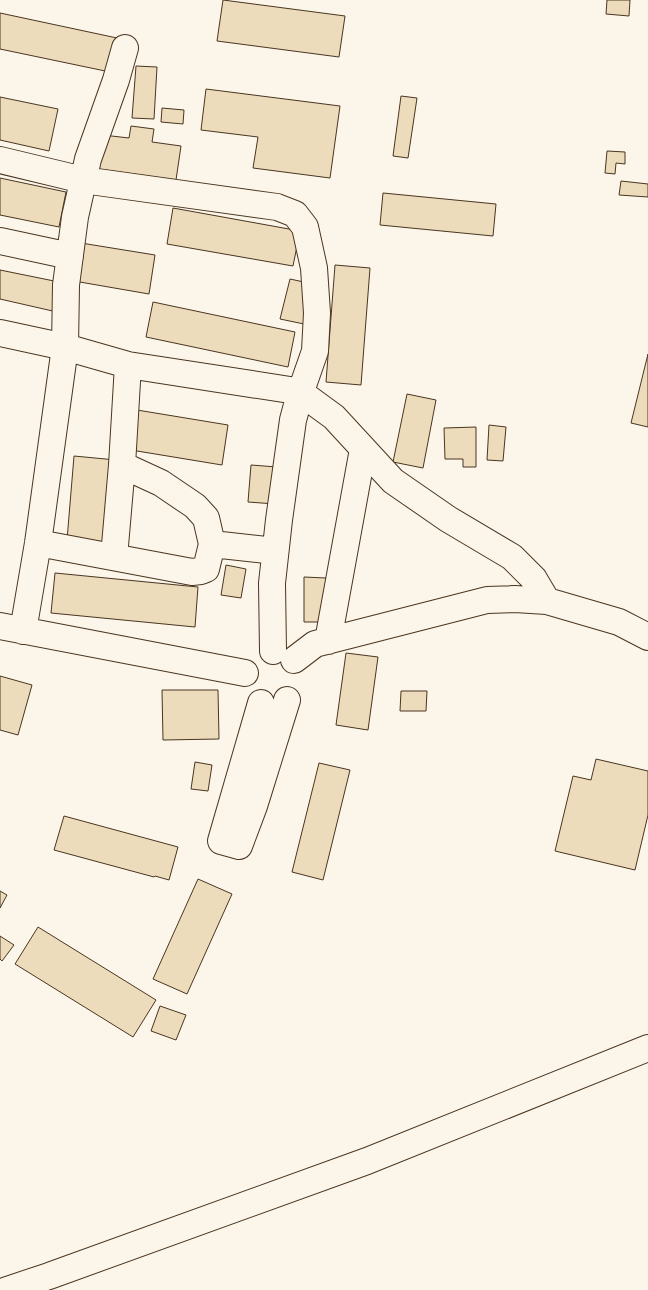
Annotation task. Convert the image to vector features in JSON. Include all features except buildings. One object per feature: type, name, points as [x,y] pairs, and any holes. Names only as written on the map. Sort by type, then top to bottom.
[{"type":"street","points":[[125,48],[116,80],[88,159],[75,217],[66,285],[65,347],[38,543],[12,628],[245,673]]},
{"type":"street","points":[[0,160],[83,180],[278,207],[295,214],[305,227],[314,268],[315,351],[300,394],[294,420],[275,551],[272,583],[284,656]]},
{"type":"street","points":[[0,241],[70,256]]},
{"type":"street","points":[[0,333],[65,347],[128,364],[290,390],[300,394],[334,417],[393,482],[448,519],[512,557],[534,578],[547,601]]},
{"type":"street","points":[[114,557],[128,364]]},
{"type":"street","points":[[328,641],[363,449]]},
{"type":"street","points":[[38,543],[192,572],[201,572],[206,569],[212,544],[206,518],[195,506],[161,483],[122,465]]},
{"type":"street","points":[[212,544],[275,551]]},
{"type":"street","points":[[284,656],[315,644],[487,600],[547,601],[618,622],[648,637]]},
{"type":"street","points":[[270,650],[284,656],[298,669],[300,677],[299,686],[288,700],[270,705],[261,703],[248,691],[245,682],[248,664],[261,652],[270,650]]},
{"type":"street","points":[[261,703],[230,843],[254,806],[288,700]]},
{"type":"street","points":[[7,1290],[367,1161],[648,1048]]}]
